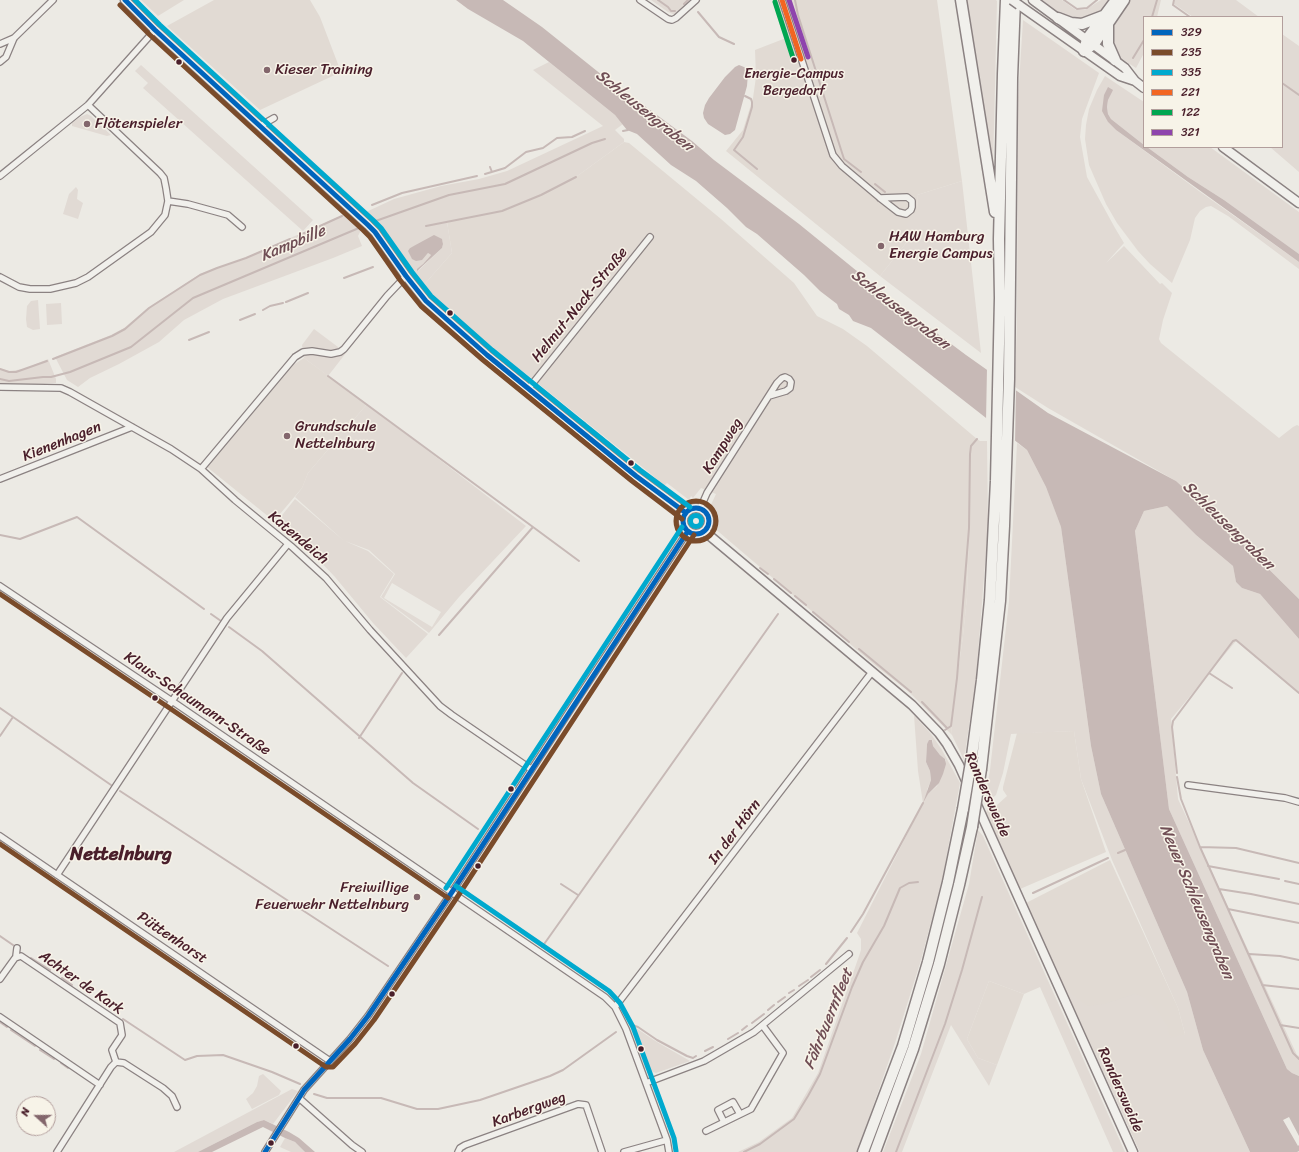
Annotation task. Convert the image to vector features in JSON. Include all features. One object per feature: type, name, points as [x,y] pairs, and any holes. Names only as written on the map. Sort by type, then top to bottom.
[{"type":"highway","points":[[961,0],[978,108],[988,160],[999,239]]},
{"type":"highway","points":[[863,1152],[903,1046],[928,962],[948,882],[963,809],[982,680],[990,600],[996,451],[999,239],[1006,0]]},
{"type":"highway","points":[[1115,60],[1109,49],[1106,20],[1116,0]]},
{"type":"highway","points":[[1084,51],[1106,20],[1124,0]]},
{"type":"highway","points":[[875,1152],[913,1050],[939,964],[972,827],[981,769],[1000,601],[1007,458],[1010,173],[1015,2]]},
{"type":"highway","points":[[1058,18],[1071,23],[1082,24],[1106,20]]},
{"type":"street","points":[[0,44],[14,38],[53,0]]},
{"type":"street","points":[[125,0],[155,30],[375,232],[426,302],[487,355],[640,479],[686,513]]},
{"type":"street","points":[[640,0],[668,19],[672,20],[696,0]]},
{"type":"street","points":[[782,0],[833,155],[842,166],[880,198],[902,213],[909,212],[912,207],[912,201],[907,197],[880,198]]},
{"type":"street","points":[[1034,1],[1115,60],[1125,68],[1143,87]]},
{"type":"street","points":[[1015,2],[1120,76],[1136,81]]},
{"type":"street","points":[[0,176],[88,106],[155,30]]},
{"type":"street","points":[[0,62],[6,57],[14,38]]},
{"type":"street","points":[[0,277],[19,287],[30,289],[50,289],[76,283],[117,258],[155,229],[165,215],[168,201],[164,178],[88,106]]},
{"type":"street","points":[[260,126],[274,118]]},
{"type":"street","points":[[1224,148],[1299,203]]},
{"type":"street","points":[[168,201],[188,204],[228,215],[242,227]]},
{"type":"street","name":"Helmut-Nack-Straße","points":[[529,388],[650,237]]},
{"type":"street","points":[[201,469],[295,356],[303,352],[312,351],[331,354],[340,352],[387,296],[406,276]]},
{"type":"street","name":"Katendeich","points":[[0,387],[61,388],[82,397],[201,469],[254,517],[288,544],[326,578],[366,625],[440,706],[531,768]]},
{"type":"street","name":"Kampweg","points":[[700,509],[708,493],[769,396]]},
{"type":"street","name":"Kienenhagen","points":[[0,479],[132,427]]},
{"type":"street","points":[[693,509],[700,509],[705,512],[708,519],[708,524],[704,531],[696,534],[688,531],[683,520],[686,513],[693,509]]},
{"type":"street","points":[[265,1152],[299,1098],[368,1016],[452,892],[531,768],[688,531]]},
{"type":"street","name":"Randersweide","points":[[704,531],[896,691],[939,733],[954,754],[1133,1152]]},
{"type":"street","points":[[57,875],[227,618],[288,544]]},
{"type":"street","name":"Klaus-Schaumann-Straße","points":[[0,586],[452,892],[605,997],[615,1007]]},
{"type":"street","name":"In der Hörn","points":[[615,1007],[872,672]]},
{"type":"street","points":[[1188,785],[1285,798],[1299,802]]},
{"type":"street","name":"Püttenhorst","points":[[0,836],[330,1060]]},
{"type":"street","points":[[16,956],[17,948]]},
{"type":"street","points":[[646,1083],[706,1060],[744,1038],[762,1026],[849,954]]},
{"type":"street","name":"Achter de Kark","points":[[0,979],[16,956],[21,956],[120,1023],[122,1035],[112,1050],[116,1062]]},
{"type":"street","points":[[615,1007],[626,1030],[646,1083],[669,1152]]},
{"type":"street","points":[[0,1017],[100,1085]]},
{"type":"street","points":[[706,1131],[751,1109],[783,1053],[762,1026]]},
{"type":"street","points":[[57,1152],[111,1067],[116,1062],[124,1063],[162,1088],[172,1096],[177,1107]]},
{"type":"street","points":[[299,1098],[362,1152]]},
{"type":"street","points":[[724,1122],[718,1110],[733,1102],[740,1114]]},
{"type":"street","name":"Karbergweg","points":[[458,1152],[460,1148],[578,1104],[586,1105],[602,1152]]},
{"type":"street","points":[[624,1152],[666,1140]]},
{"type":"shaded area","points":[[141,0],[184,0],[158,16]]},
{"type":"shaded area","points":[[214,0],[310,0],[320,17],[341,72],[260,110],[167,26]]},
{"type":"shaded area","points":[[651,0],[692,0],[675,15]]},
{"type":"shaded area","points":[[774,0],[937,0],[962,181],[917,195],[918,210],[914,233],[880,276],[726,151],[743,130],[753,98],[756,77],[755,50],[786,38]]},
{"type":"shaded area","points":[[966,0],[997,1],[993,168]]},
{"type":"shaded area","points":[[1040,0],[1062,0],[1076,10],[1085,10],[1101,0],[1111,0],[1101,11],[1085,20],[1062,17]]},
{"type":"shaded area","points":[[1129,0],[1161,0],[1157,16],[1143,16],[1143,55],[1136,68],[1114,52],[1111,32],[1112,25]]},
{"type":"shaded area","points":[[1175,0],[1236,0],[1258,16],[1192,16],[1174,4]]},
{"type":"shaded area","points":[[1023,20],[1099,73],[1082,119],[1080,137],[1087,177],[1124,243],[1106,263],[1124,246],[1160,284],[1162,283],[1172,293],[1163,320],[1159,339],[1161,343],[1279,438],[1293,427],[1297,425],[1299,426],[1299,599],[1218,519],[1176,481],[1048,408],[1015,387],[1017,318],[1018,100]]},
{"type":"shaded area","points":[[1283,35],[1299,46],[1299,172],[1271,148],[1283,148]]},
{"type":"shaded area","points":[[549,62],[615,115],[623,124],[615,130],[624,139],[624,142],[576,177],[541,195],[502,211],[447,222],[452,253],[423,286],[398,248],[366,212],[394,199],[441,186],[479,179],[507,171],[603,126],[533,70]],"holes":[[[435,237],[442,240],[442,248],[418,271],[431,255],[410,248]]]},
{"type":"shaded area","points":[[141,65],[313,220],[303,231],[143,88],[148,83],[135,71]]},
{"type":"shaded area","points":[[1105,76],[1143,101],[1143,144],[1111,119],[1108,114],[1108,100],[1112,90],[1104,95],[1108,122],[1116,130],[1199,191],[1299,262],[1299,269],[1228,216],[1211,206],[1200,211],[1195,218],[1190,240],[1172,283],[1150,264],[1117,223],[1106,204],[1089,165],[1085,139],[1086,125],[1089,109]]},
{"type":"shaded area","points":[[87,114],[111,135],[107,136],[72,126],[72,123]]},
{"type":"shaded area","points":[[270,123],[343,189],[339,193],[339,187],[325,174],[323,179],[323,172],[314,164],[313,169],[311,168],[312,163],[304,155],[303,160],[301,159],[302,154],[294,146],[292,150],[290,149],[291,144],[284,137],[282,142],[280,140],[281,134],[272,126],[270,131],[268,129]]},
{"type":"shaded area","points":[[624,142],[629,143],[721,219],[794,283],[817,316],[843,329],[867,346],[980,441],[976,441],[971,446],[970,454],[967,597],[951,720],[952,735],[908,691],[876,666],[713,527],[709,509],[716,494],[701,488],[693,498],[691,496],[689,500],[667,483],[664,486],[530,377],[470,333],[433,298],[423,286],[452,253],[447,222],[502,211],[541,195],[576,177]]},
{"type":"shaded area","points":[[1148,148],[1211,148],[1299,212],[1299,254],[1224,200],[1188,177]]},
{"type":"shaded area","points":[[962,181],[981,353],[880,276],[914,233],[905,225],[918,210],[917,195]]},
{"type":"shaded area","points":[[76,187],[78,190],[77,199],[83,203],[78,219],[63,214],[69,194]]},
{"type":"shaded area","points":[[345,214],[361,230],[358,236],[362,246],[223,299],[184,320],[159,342],[90,378],[78,387],[67,380],[55,357],[111,335],[124,328],[148,308],[200,274],[247,257]]},
{"type":"shaded area","points":[[38,300],[40,329],[33,330],[27,327],[27,306],[31,301]]},
{"type":"shaded area","points":[[61,303],[62,324],[47,325],[46,304]]},
{"type":"shaded area","points":[[314,329],[346,353],[328,376],[304,358],[302,345]]},
{"type":"shaded area","name":"Grundschule Nettelnburg","points":[[304,358],[367,404],[308,473],[302,488],[274,521],[207,467],[293,365]]},
{"type":"shaded area","points":[[48,359],[56,379],[56,383],[16,386],[0,384],[0,368],[9,371],[24,369]]},
{"type":"shaded area","points":[[367,404],[526,526],[459,597],[429,633],[381,597],[395,574],[369,550],[345,541],[368,551],[394,574],[380,597],[428,634],[406,658],[373,623],[335,577],[315,556],[275,524],[295,499],[343,540],[295,497],[302,488],[308,473]],"holes":[[[392,583],[441,612],[432,627],[384,598]]]},
{"type":"shaded area","points":[[976,441],[987,441],[988,526],[976,679],[964,760],[952,735],[951,720],[967,597],[970,454],[971,446]]},
{"type":"shaded area","points":[[1017,443],[1027,450],[1046,487],[1061,527],[1091,746],[1101,794],[1187,992],[1203,1050],[1250,1152],[1140,1152],[1067,991],[1088,1006],[1104,1004],[1135,994],[1141,996],[1148,1000],[1158,1011],[1167,1025],[1171,1038],[1185,1034],[1178,1008],[1112,860],[1081,779],[1074,731],[1011,734],[1003,773],[996,795],[989,801],[984,802],[990,770],[1009,601]]},
{"type":"shaded area","points":[[1167,506],[1196,535],[1233,566],[1236,582],[1242,588],[1260,594],[1299,639],[1299,694],[1236,641],[1171,719],[1178,799],[1297,1055],[1299,1056],[1299,1076],[1287,1069],[1169,809],[1135,531],[1144,511]]},
{"type":"shaded area","points":[[914,715],[931,734],[942,750],[960,783],[942,881],[921,960],[895,1043],[857,1152],[738,1152],[759,1142],[792,1118],[818,1073],[861,950],[861,939],[857,933],[923,803],[918,771]],"holes":[[[933,740],[933,746],[946,760],[937,786],[928,794],[927,790],[931,780],[930,771],[926,762],[927,744]]]},
{"type":"shaded area","points":[[1074,731],[1081,779],[1106,852],[1020,889],[986,816],[986,812],[988,808],[997,805],[1007,796],[1003,790],[1003,787],[1017,733]]},
{"type":"shaded area","points":[[978,830],[983,836],[1125,1152],[1113,1152],[1040,987],[1024,994],[989,981],[967,1039],[978,1058],[997,1065],[989,1086],[951,1025],[902,1152],[883,1152],[921,1054],[969,884]]},
{"type":"shaded area","points":[[1110,860],[1178,1008],[1185,1034],[1140,1152],[1026,903]]},
{"type":"shaded area","points":[[989,981],[1024,994],[997,1065],[978,1058],[967,1039]]},
{"type":"shaded area","points":[[633,1026],[690,1061],[656,1073],[645,1069],[630,1027]]},
{"type":"shaded area","points":[[263,1074],[281,1091],[279,1095],[252,1109],[246,1099],[253,1093],[257,1086],[259,1076]]},
{"type":"shaded area","points":[[292,1089],[298,1091],[273,1124],[264,1120],[257,1122],[198,1152],[174,1152]]},
{"type":"shaded area","points":[[285,1138],[295,1142],[305,1152],[291,1152],[280,1147]]},
{"type":"water","points":[[456,0],[503,0],[542,27],[617,87],[692,141],[714,160],[799,224],[895,302],[966,355],[1048,413],[1176,481],[1218,519],[1299,599],[1299,639],[1260,594],[1242,588],[1236,582],[1233,566],[1196,535],[1167,506],[1144,511],[1135,531],[1169,809],[1287,1069],[1299,1076],[1299,1151],[1250,1152],[1203,1050],[1187,992],[1101,794],[1091,746],[1061,527],[1046,487],[1027,450],[871,328],[853,321],[849,315],[839,309],[837,304],[820,291],[757,234],[746,227],[696,181],[671,165],[637,134],[627,130],[615,115],[523,41],[468,9]]},
{"type":"water","points":[[739,65],[747,69],[747,86],[735,130],[730,134],[725,135],[708,124],[703,113],[709,98],[725,77]]},
{"type":"water","points":[[1108,87],[1113,90],[1108,100],[1108,114],[1111,119],[1143,144],[1143,148],[1148,148],[1299,254],[1299,262],[1116,130],[1108,122],[1102,111],[1104,95]]},
{"type":"water","points":[[434,235],[442,239],[442,248],[417,271],[417,269],[431,255],[428,253],[422,260],[416,261],[412,259],[408,251],[410,248]]},
{"type":"water","points":[[929,740],[932,740],[933,746],[945,759],[946,764],[939,783],[928,794],[923,803],[931,780],[930,771],[926,762],[927,744]]},
{"type":"water","points":[[264,1120],[299,1138],[315,1152],[305,1152],[295,1142],[263,1127],[212,1152],[198,1152],[257,1122]]},
{"type":"pier","points":[[987,368],[1016,388],[1015,444],[986,421]]},
{"type":"pier","points":[[1289,1117],[1299,1136],[1298,1146],[1283,1120]]},
{"type":"waterway","points":[[658,0],[671,11],[675,11]]},
{"type":"waterway","points":[[684,4],[688,0]]},
{"type":"waterway","points":[[795,0],[798,15],[844,159],[861,172]]},
{"type":"waterway","points":[[1064,0],[1077,9],[1087,8],[1097,0]]},
{"type":"waterway","points":[[1152,16],[1157,0]]},
{"type":"waterway","points":[[1174,0],[1173,5],[1189,16]]},
{"type":"waterway","points":[[698,12],[719,37],[734,44]]},
{"type":"waterway","points":[[1133,58],[1143,42]]},
{"type":"waterway","points":[[1283,84],[1299,95]]},
{"type":"waterway","points":[[745,96],[751,99],[752,107],[743,137],[734,150],[757,169]]},
{"type":"waterway","name":"Kampbille","points":[[623,131],[628,130]]},
{"type":"waterway","points":[[485,174],[505,168],[526,152],[543,148],[557,138],[572,137],[585,131]]},
{"type":"waterway","name":"Kampbille","points":[[370,223],[449,195],[505,184],[592,143],[605,139]]},
{"type":"waterway","points":[[490,167],[492,172]]},
{"type":"waterway","points":[[372,205],[402,193],[477,176]]},
{"type":"waterway","points":[[426,226],[502,211],[541,195],[576,177]]},
{"type":"waterway","points":[[875,184],[885,192]]},
{"type":"waterway","points":[[298,236],[342,216]]},
{"type":"waterway","name":"Kampbille","points":[[0,379],[9,381],[51,377],[70,372],[131,347],[193,298],[366,225]]},
{"type":"waterway","points":[[53,359],[112,336],[125,329],[149,308],[200,275],[246,258],[290,239]]},
{"type":"waterway","points":[[344,278],[373,267]]},
{"type":"waterway","points":[[286,302],[308,293]]},
{"type":"waterway","points":[[263,310],[270,306],[283,303]]},
{"type":"waterway","points":[[240,320],[255,314]]},
{"type":"waterway","points":[[189,340],[209,332]]},
{"type":"waterway","points":[[0,369],[9,372],[16,372],[47,361]]},
{"type":"waterway","points":[[328,376],[533,527]]},
{"type":"waterway","points":[[576,417],[585,423]]},
{"type":"waterway","points":[[588,426],[604,439]]},
{"type":"waterway","points":[[945,730],[951,726],[957,678],[969,528],[970,454],[971,446],[977,439]]},
{"type":"waterway","points":[[608,442],[614,447]]},
{"type":"waterway","points":[[0,535],[20,539],[77,517],[204,609]]},
{"type":"waterway","points":[[439,635],[533,527],[579,561]]},
{"type":"waterway","points":[[760,568],[768,574]]},
{"type":"waterway","points":[[774,579],[791,593]]},
{"type":"waterway","points":[[795,596],[806,605]]},
{"type":"waterway","points":[[813,612],[849,642]]},
{"type":"waterway","points":[[211,614],[221,621]]},
{"type":"waterway","points":[[542,947],[778,614]]},
{"type":"waterway","points":[[229,627],[262,651],[413,783],[478,829]]},
{"type":"waterway","points":[[1177,773],[1172,727],[1173,721],[1233,641],[1236,640],[1299,693]]},
{"type":"waterway","points":[[859,649],[911,692]]},
{"type":"waterway","points":[[359,738],[402,673]]},
{"type":"waterway","points":[[1209,673],[1232,688]]},
{"type":"waterway","points":[[922,702],[947,728]]},
{"type":"waterway","points":[[0,708],[13,717],[0,736]]},
{"type":"waterway","points":[[13,717],[111,785]]},
{"type":"waterway","points":[[1177,777],[1181,799],[1200,847],[1293,1053],[1299,1059]]},
{"type":"waterway","points":[[120,791],[388,966]]},
{"type":"waterway","points":[[851,932],[863,914],[923,803]]},
{"type":"waterway","points":[[1200,847],[1236,848],[1299,863]]},
{"type":"waterway","points":[[1118,853],[1125,850]]},
{"type":"waterway","points":[[1033,893],[1108,858]]},
{"type":"waterway","points":[[1208,866],[1279,879]]},
{"type":"waterway","points":[[1285,881],[1299,884]]},
{"type":"waterway","name":"Fährbuernfleet","points":[[744,1152],[760,1144],[794,1119],[820,1074],[852,987],[863,962],[884,926],[900,888],[909,883],[918,882]]},
{"type":"waterway","points":[[561,884],[578,895]]},
{"type":"waterway","points":[[1219,889],[1299,904]]},
{"type":"waterway","points":[[896,1152],[945,1024],[962,970],[982,897]]},
{"type":"waterway","points":[[1228,909],[1299,923]]},
{"type":"waterway","points":[[0,936],[13,945]]},
{"type":"waterway","points":[[826,964],[847,938]]},
{"type":"waterway","points":[[1249,954],[1280,956],[1299,960]]},
{"type":"waterway","points":[[31,958],[50,970]]},
{"type":"waterway","points":[[811,977],[820,970]]},
{"type":"waterway","points":[[62,978],[72,985]]},
{"type":"waterway","points":[[799,986],[808,980]]},
{"type":"waterway","points":[[1262,985],[1299,989]]},
{"type":"waterway","points":[[789,993],[794,990]]},
{"type":"waterway","points":[[778,1002],[785,997]]},
{"type":"waterway","points":[[768,1010],[774,1005]]},
{"type":"waterway","points":[[752,1023],[764,1014]]},
{"type":"waterway","points":[[123,1019],[185,1060],[197,1056],[223,1055],[272,1072],[300,1084]]},
{"type":"waterway","points":[[0,1022],[7,1027]]},
{"type":"waterway","points":[[632,1025],[638,1027],[657,1040],[687,1056],[693,1058],[696,1056]]},
{"type":"waterway","points":[[1280,1025],[1299,1028]]},
{"type":"waterway","points":[[742,1030],[747,1026]]},
{"type":"waterway","points":[[11,1030],[35,1046]]},
{"type":"waterway","points":[[314,1094],[327,1098],[381,1098],[417,1109],[438,1109],[480,1100],[550,1076],[563,1070],[616,1032]]},
{"type":"waterway","points":[[728,1039],[738,1033]]},
{"type":"waterway","points":[[705,1051],[713,1047]]},
{"type":"waterway","points":[[40,1050],[54,1059]]},
{"type":"waterway","points":[[61,1063],[68,1068]]},
{"type":"transit line","name":"329","points":[[125,0],[155,30],[368,225],[375,232],[406,276],[426,301],[487,355],[636,476],[686,513]]},
{"type":"transit line","name":"335","points":[[135,0],[160,25],[373,220],[381,228],[431,296],[492,350],[640,470],[690,507]]},
{"type":"transit line","name":"221","points":[[782,0],[801,59]]},
{"type":"transit line","name":"321","points":[[789,0],[808,57]]},
{"type":"transit line","name":"122","points":[[775,2],[794,61]]},
{"type":"transit line","name":"235","points":[[120,5],[150,35],[363,230],[370,237],[400,280],[421,306],[483,360],[632,481],[682,519]]},
{"type":"transit line","name":"235","points":[[696,501],[710,507],[716,521],[710,535],[696,541],[682,535],[676,521],[682,507],[696,501]]},
{"type":"transit line","name":"329","points":[[696,508],[705,512],[709,521],[705,530],[696,534],[687,530],[683,521],[687,512],[696,508]]},
{"type":"transit line","name":"335","points":[[696,515],[700,517],[702,521],[700,525],[696,527],[692,525],[690,521],[692,517],[696,515]]},
{"type":"transit line","name":"335","points":[[446,888],[682,527]]},
{"type":"transit line","name":"329","points":[[265,1152],[304,1090],[350,1039],[368,1016],[452,892],[688,531]]},
{"type":"transit line","name":"235","points":[[0,844],[326,1067],[333,1067],[355,1044],[374,1020],[458,896],[694,535]]},
{"type":"transit line","name":"235","points":[[0,594],[448,898]]},
{"type":"transit line","name":"335","points":[[456,886],[609,991],[620,1003],[633,1027],[674,1138],[676,1151]]},
{"type":"place","name":"Energie-Campus Bergedorf","points":[[794,60]]},
{"type":"place","name":"Kieser Training","points":[[267,70]]},
{"type":"place","name":"Flötenspieler","points":[[87,124]]},
{"type":"place","name":"HAW Hamburg Energie Campus","points":[[881,246]]},
{"type":"place","name":"Grundschule Nettelnburg","points":[[287,436]]},
{"type":"place","name":"Freiwillige Feuerwehr Nettelnburg","points":[[417,897]]},
{"type":"district","name":"Nettelnburg","points":[[121,855]]},
{"type":"water label","name":"Schleusengraben","points":[[644,111]]},
{"type":"water label","name":"Schleusengraben","points":[[900,310]]},
{"type":"water label","name":"Schleusengraben","points":[[1228,526]]},
{"type":"water label","name":"Neuer Schleusengraben","points":[[1196,902]]}]
